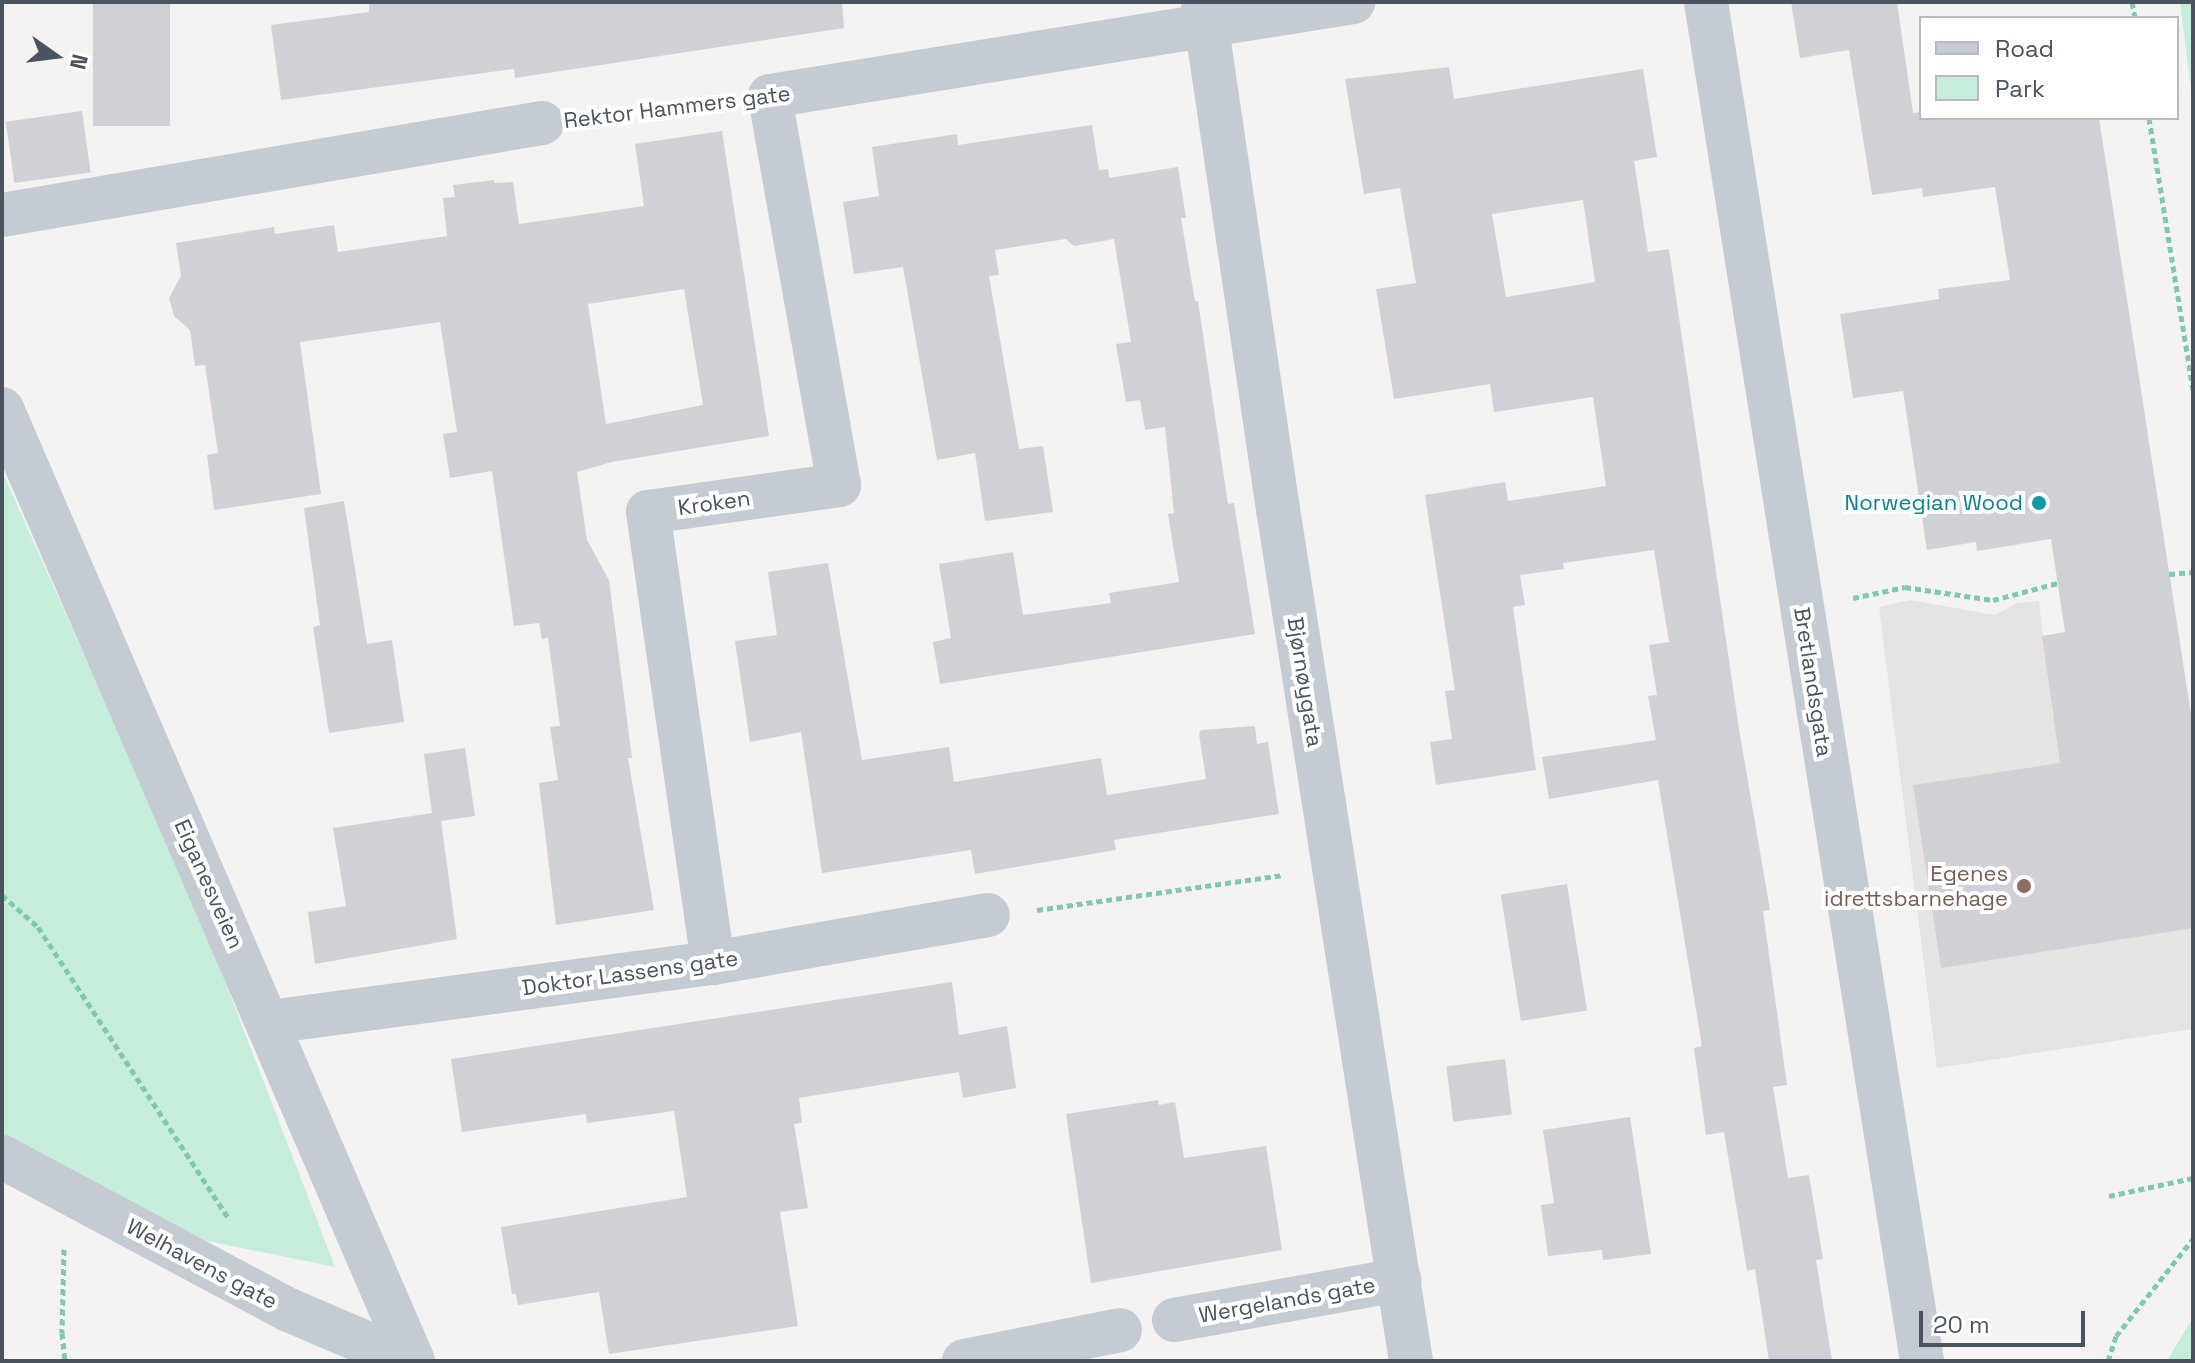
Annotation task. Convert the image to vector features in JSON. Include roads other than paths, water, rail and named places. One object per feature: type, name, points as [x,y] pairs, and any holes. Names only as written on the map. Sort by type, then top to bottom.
[{"type":"street","name":"Rektor Hammers gate","points":[[770,96],[1204,14],[1353,2]]},
{"type":"street","name":"Bretlandsgata","points":[[1706,2],[1922,1361]]},
{"type":"street","name":"Bjørnøygata","points":[[1204,14],[1411,1361]]},
{"type":"street","name":"Kroken","points":[[713,963],[648,512],[839,485],[770,96]]},
{"type":"street","name":"Rektor Hammers gate","points":[[2,215],[542,123]]},
{"type":"street","name":"Eiganesveien","points":[[2,409],[269,1022],[410,1361]]},
{"type":"street","name":"Doktor Lassens gate","points":[[269,1022],[713,963],[988,915]]},
{"type":"street","name":"Welhavens gate","points":[[2,1157],[289,1310],[410,1361]]},
{"type":"street","name":"Wergelands gate","points":[[1174,1320],[1399,1280]]},
{"type":"street","points":[[964,1361],[1120,1330]]},
{"type":"place","name":"Norwegian Wood","points":[[2039,503]]},
{"type":"place","name":"Egenes idrettsbarnehage","points":[[2024,886]]}]
